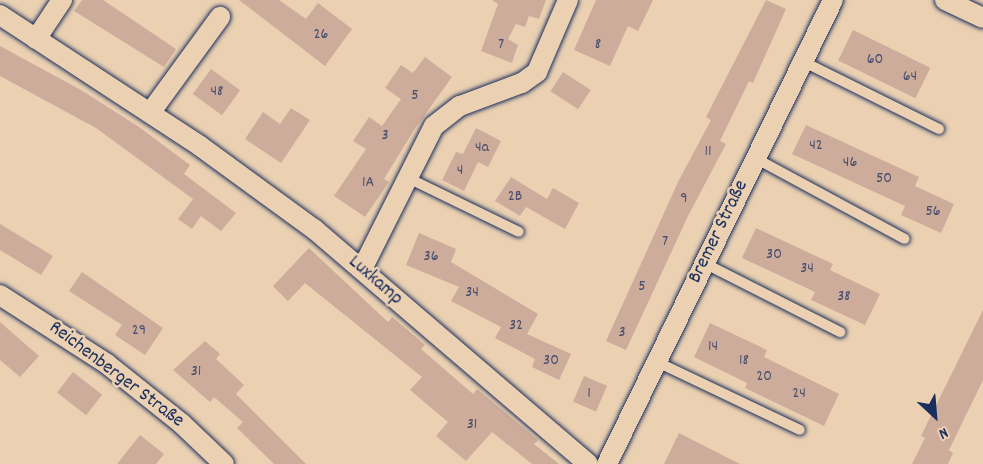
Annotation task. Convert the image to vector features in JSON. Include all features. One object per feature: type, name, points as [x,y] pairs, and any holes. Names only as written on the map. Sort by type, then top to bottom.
[{"type":"street","points":[[36,39],[62,0]]},
{"type":"street","points":[[362,269],[434,126],[447,114],[522,83],[537,72],[568,0]]},
{"type":"street","name":"Bremer Straße","points":[[607,464],[833,0]]},
{"type":"street","points":[[945,0],[983,18]]},
{"type":"street","name":"Luxkamp","points":[[0,15],[150,113],[314,229],[588,464]]},
{"type":"street","points":[[150,113],[220,17]]},
{"type":"street","name":"Reichenberger Straße","points":[[0,295],[107,364],[181,423],[224,464]]},
{"type":"lane","points":[[802,61],[939,129]]},
{"type":"lane","points":[[755,158],[905,238]]},
{"type":"lane","points":[[408,178],[519,232]]},
{"type":"lane","points":[[704,263],[840,333]]},
{"type":"lane","points":[[657,362],[800,430]]},
{"type":"building","points":[[82,0],[103,0],[176,49],[164,67],[74,11]]},
{"type":"building","points":[[239,0],[279,0],[306,19],[318,3],[352,29],[325,66]]},
{"type":"building","points":[[492,0],[546,0],[539,19],[529,16],[525,27],[516,24],[508,39],[518,45],[512,63],[481,51],[498,4]]},
{"type":"building","points":[[596,0],[653,0],[638,31],[628,26],[610,66],[574,50]]},
{"type":"building","points":[[766,0],[786,9],[753,83],[749,81],[720,141],[726,144],[688,216],[626,350],[606,341],[678,182],[711,120],[706,117]]},
{"type":"building","points":[[853,30],[930,68],[915,98],[838,61]]},
{"type":"building","points":[[0,46],[81,90],[139,127],[190,165],[184,174],[236,213],[221,231],[201,216],[192,229],[178,219],[193,199],[96,128],[0,76]]},
{"type":"building","points":[[425,57],[452,77],[414,130],[384,179],[389,182],[365,217],[334,196],[366,149],[353,141],[369,117],[382,126],[401,99],[385,88],[401,65],[413,73]]},
{"type":"building","points":[[211,69],[240,90],[222,115],[193,94]]},
{"type":"building","points":[[563,72],[591,90],[578,109],[550,91]]},
{"type":"building","points":[[291,108],[310,120],[281,163],[245,139],[263,112],[280,124]]},
{"type":"building","points":[[806,125],[919,177],[915,186],[954,204],[941,233],[901,215],[905,206],[792,154]]},
{"type":"building","points":[[476,128],[501,141],[488,167],[478,162],[464,191],[442,180],[456,152],[463,154]]},
{"type":"building","points":[[511,177],[547,199],[553,188],[579,203],[565,229],[526,207],[520,216],[495,201]]},
{"type":"building","points":[[0,224],[53,256],[41,275],[0,250]]},
{"type":"building","points":[[756,228],[833,264],[830,270],[880,294],[865,325],[811,300],[815,292],[742,258]]},
{"type":"building","points":[[419,233],[456,249],[451,262],[538,314],[527,334],[571,354],[559,380],[532,367],[535,359],[495,338],[501,327],[451,301],[459,287],[406,265]]},
{"type":"building","points":[[309,248],[388,322],[392,317],[425,345],[421,349],[473,394],[477,389],[538,440],[534,444],[559,464],[532,464],[492,432],[466,461],[436,436],[448,422],[410,390],[422,377],[305,283],[288,301],[273,286]]},
{"type":"building","points":[[82,272],[163,328],[145,355],[115,335],[122,325],[69,291]]},
{"type":"building","points":[[983,310],[983,380],[949,450],[953,453],[948,464],[912,464],[925,438],[921,436]]},
{"type":"building","points":[[0,322],[39,356],[20,377],[0,360]]},
{"type":"building","points":[[710,323],[767,350],[764,357],[839,394],[824,426],[745,388],[747,383],[694,357]]},
{"type":"building","points":[[205,341],[220,354],[216,359],[244,385],[236,394],[306,464],[274,464],[237,428],[243,422],[214,397],[210,402],[173,370]]},
{"type":"building","points":[[73,372],[102,395],[86,415],[57,392]]},
{"type":"building","points":[[584,376],[607,386],[596,412],[573,402]]},
{"type":"building","points":[[679,433],[740,464],[664,464]]},
{"type":"building","points":[[140,435],[164,454],[156,464],[117,464]]}]
